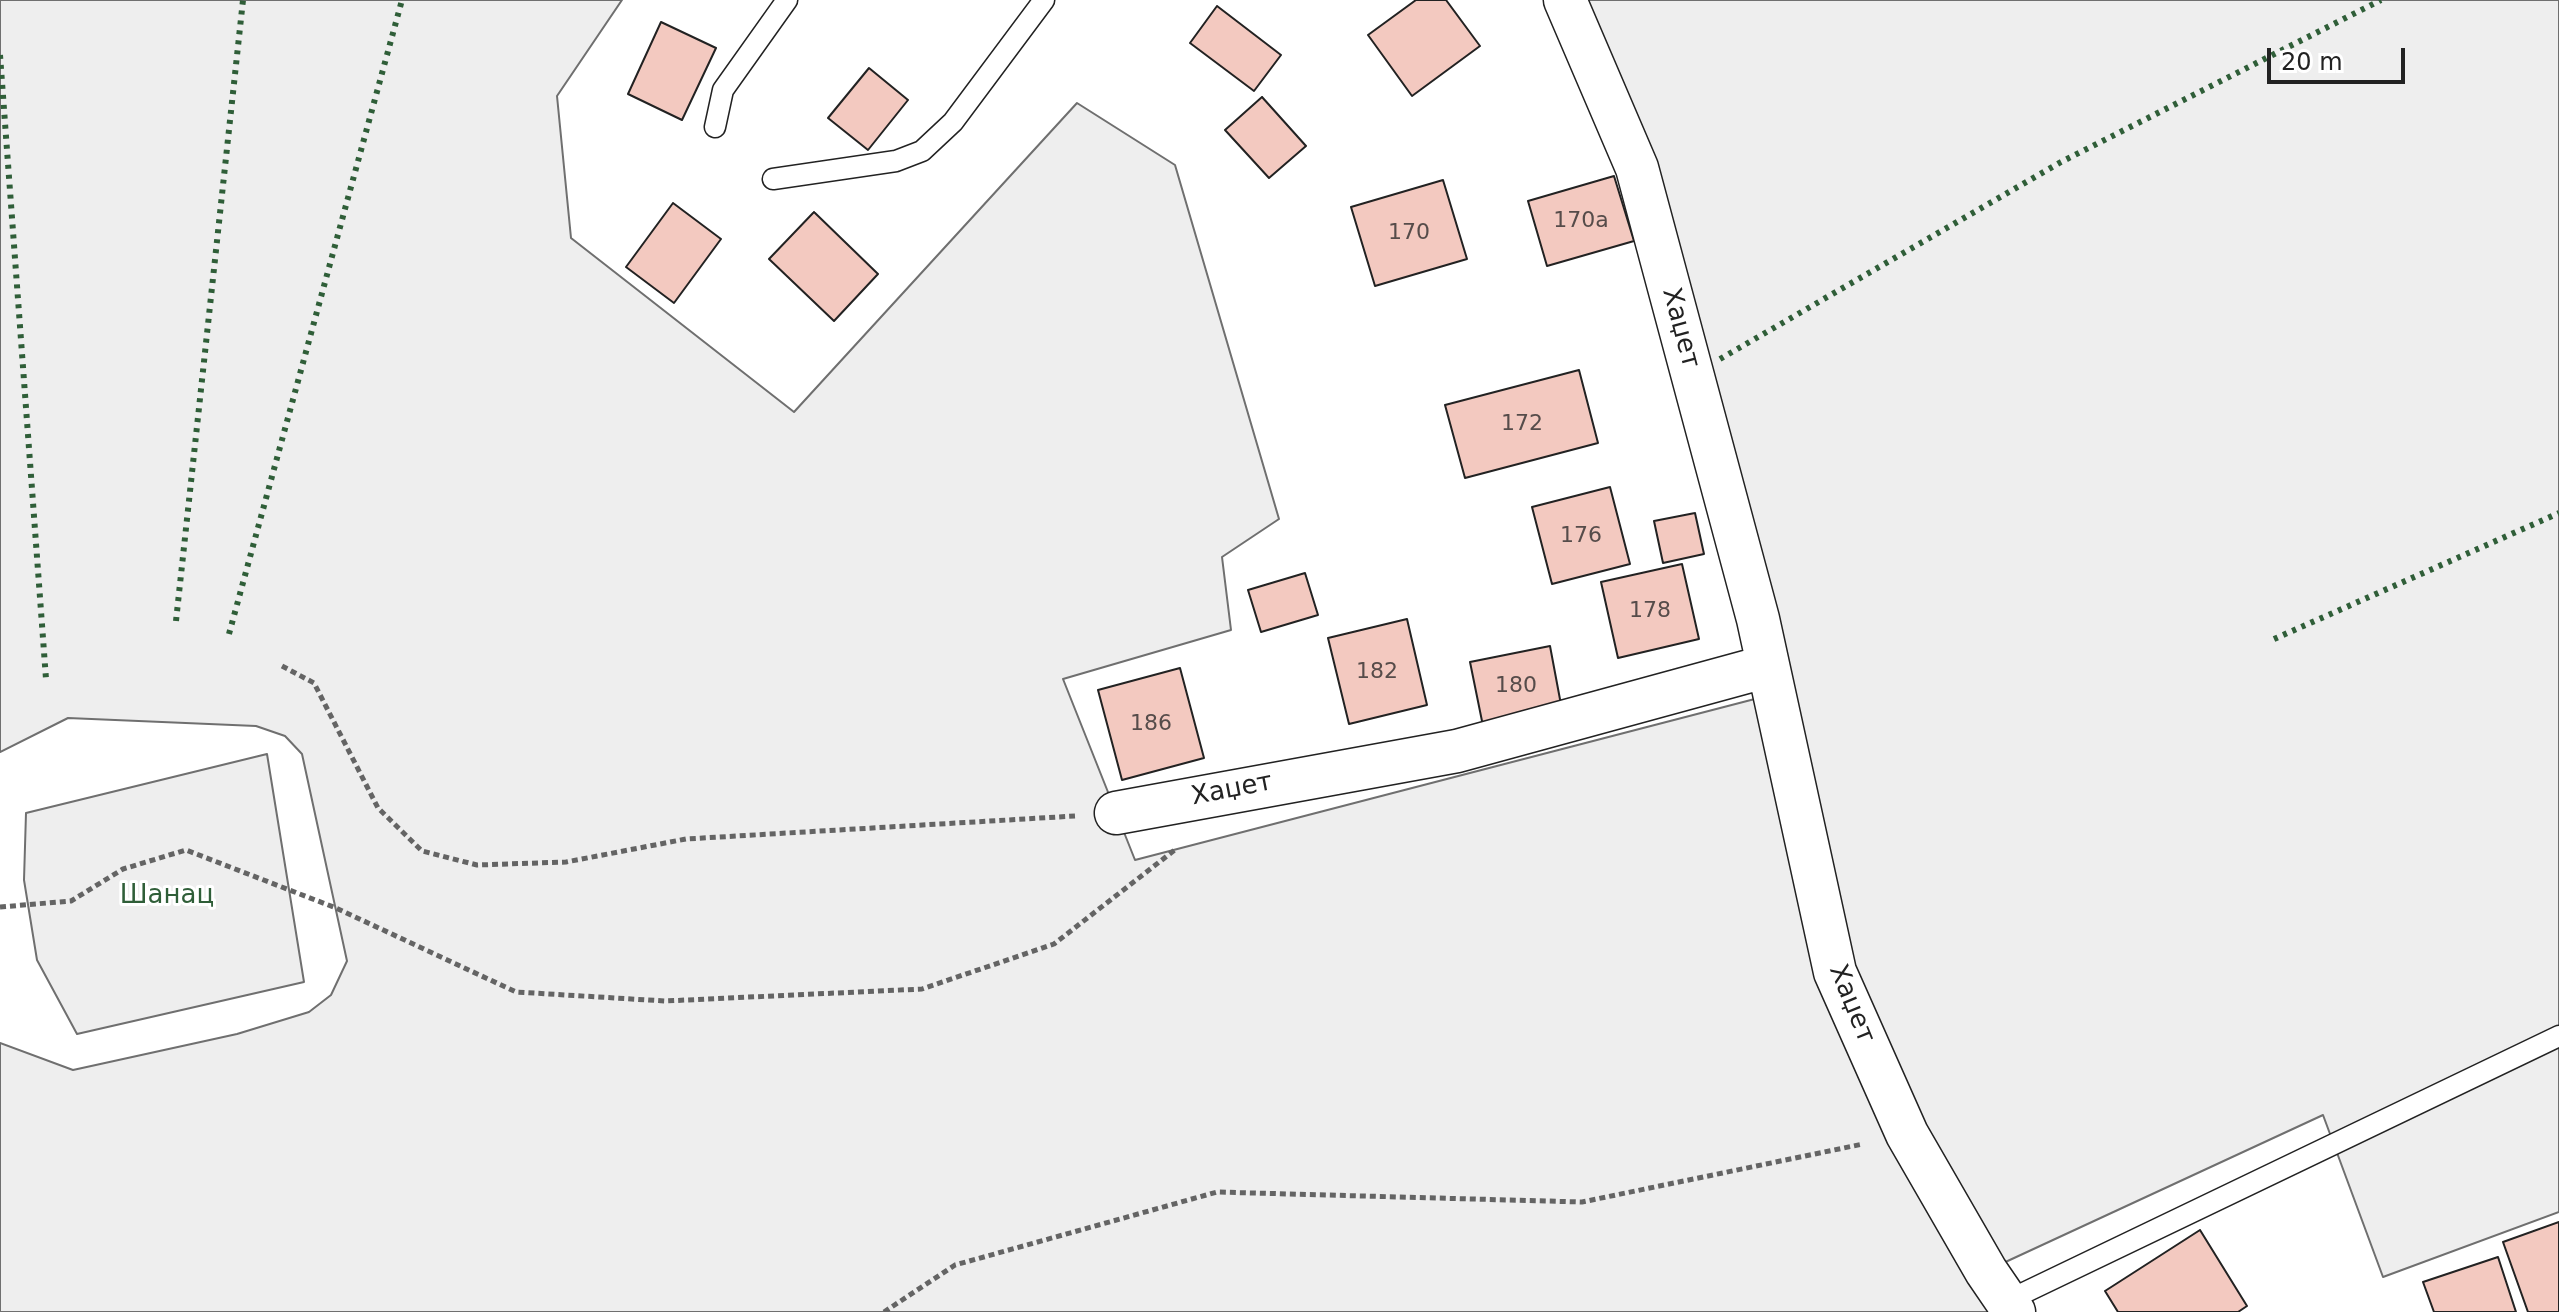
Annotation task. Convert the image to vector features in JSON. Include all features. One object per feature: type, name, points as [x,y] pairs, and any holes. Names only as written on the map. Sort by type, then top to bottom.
[{"type":"street","name":"Хаџет","points":[[1565,0],[1637,168],[1768,666],[1835,972],[1907,1134],[2011,1306]]},
{"type":"street","name":"Хаџет","points":[[1116,813],[1457,751],[1768,666]]},
{"type":"lane","points":[[715,127],[723,90],[787,0]]},
{"type":"lane","points":[[773,179],[896,161],[922,151],[953,122],[1044,0]]},
{"type":"lane","points":[[2011,1306],[2559,1036]]},
{"type":"path","points":[[282,666],[314,683],[378,808],[422,851],[477,865],[566,862],[686,839],[1116,813]]},
{"type":"path","points":[[0,907],[71,901],[123,869],[186,850],[336,908],[516,992],[665,1001],[922,989],[1054,944],[1186,841]]},
{"type":"path","points":[[884,1312],[955,1265],[1217,1192],[1582,1202],[1758,1168],[1907,1134]]},
{"type":"green space","points":[[0,0],[622,0],[557,96],[571,238],[794,412],[1077,103],[1175,165],[1279,519],[1222,557],[1231,630],[1063,679],[1135,860],[1774,694],[1565,0],[2559,0],[2559,1212],[2383,1277],[2323,1115],[1986,1271],[2014,1312],[0,1312],[0,1043],[73,1070],[237,1034],[309,1012],[331,995],[347,961],[302,754],[285,736],[256,726],[68,718],[0,752]]},
{"type":"green space","name":"Шанац","points":[[267,754],[304,982],[77,1034],[37,960],[24,880],[26,813]]},
{"type":"building","points":[[1416,0],[1446,0],[1480,46],[1412,96],[1368,35]]},
{"type":"building","points":[[1217,6],[1281,55],[1254,91],[1190,43]]},
{"type":"building","points":[[661,22],[716,48],[682,120],[628,94]]},
{"type":"building","points":[[869,68],[908,100],[868,150],[828,118]]},
{"type":"building","points":[[1262,97],[1306,146],[1269,178],[1225,130]]},
{"type":"building","points":[[1614,176],[1634,241],[1547,266],[1528,201]]},
{"type":"building","points":[[1443,180],[1467,259],[1375,286],[1351,207]]},
{"type":"building","points":[[673,203],[721,239],[674,303],[626,267]]},
{"type":"building","points":[[814,212],[878,274],[834,321],[769,259]]},
{"type":"building","points":[[1579,370],[1598,443],[1465,478],[1445,405]]},
{"type":"building","points":[[1610,487],[1630,564],[1552,584],[1532,507]]},
{"type":"building","points":[[1695,513],[1704,554],[1663,563],[1654,521]]},
{"type":"building","points":[[1682,564],[1699,639],[1618,658],[1601,582]]},
{"type":"building","points":[[1305,573],[1318,615],[1261,632],[1248,590]]},
{"type":"building","points":[[1407,619],[1427,705],[1349,724],[1328,638]]},
{"type":"building","points":[[1550,646],[1562,710],[1483,726],[1470,662]]},
{"type":"building","points":[[1180,668],[1204,758],[1122,780],[1098,690]]},
{"type":"building","points":[[2559,1222],[2559,1312],[2528,1312],[2503,1242]]},
{"type":"building","points":[[2200,1230],[2247,1306],[2238,1312],[2118,1312],[2105,1291]]},
{"type":"building","points":[[2498,1257],[2516,1312],[2434,1312],[2423,1282]]},
{"type":"hedge","points":[[176,621],[243,0]]},
{"type":"hedge","points":[[229,634],[402,0]]},
{"type":"hedge","points":[[1720,359],[2061,162],[2381,0]]},
{"type":"hedge","points":[[0,55],[46,679]]},
{"type":"hedge","points":[[2274,639],[2559,513]]}]
